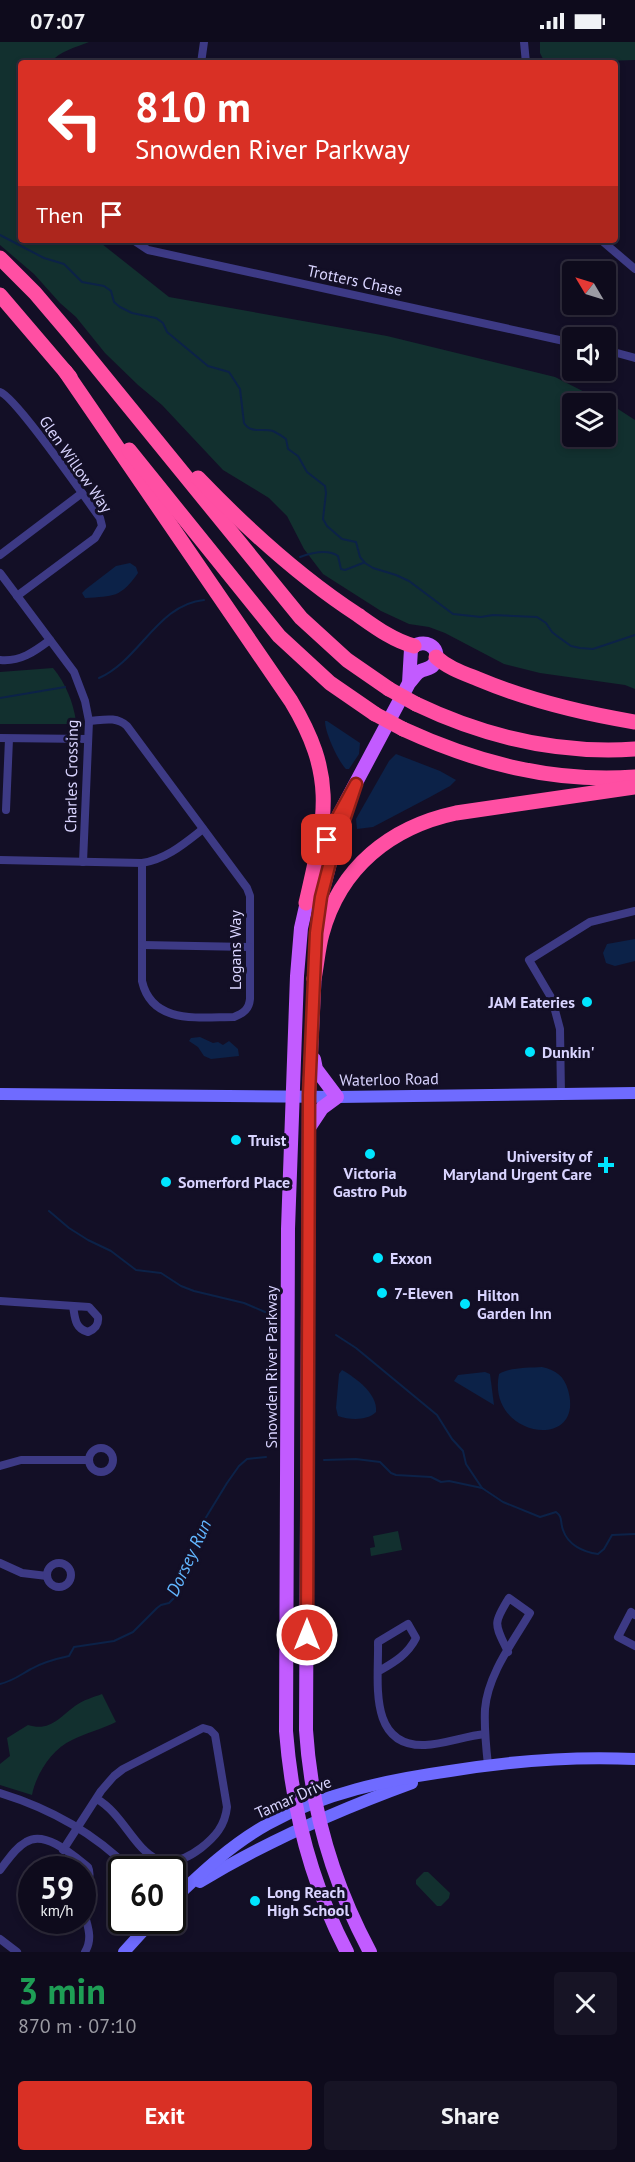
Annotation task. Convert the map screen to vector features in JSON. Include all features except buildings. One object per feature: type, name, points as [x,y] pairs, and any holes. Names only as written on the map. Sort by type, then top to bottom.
[{"type":"highway","points":[[0,258],[35,293],[301,618],[347,660],[389,689],[416,704],[468,726],[526,742],[587,750],[635,749]]},
{"type":"highway","points":[[0,295],[65,371],[279,636],[330,683],[375,714],[403,729],[459,753],[518,770],[586,778],[635,777]]},
{"type":"highway","points":[[65,371],[291,701],[307,730],[318,759],[324,802],[319,842],[306,903]]},
{"type":"highway","points":[[113,387],[228,510],[283,560],[340,604],[399,641],[414,646]]},
{"type":"highway","points":[[436,657],[447,666],[533,699],[635,722]]},
{"type":"highway","points":[[314,980],[328,914],[339,894],[364,860],[397,834],[432,818],[456,813],[635,787]]},
{"type":"main road","points":[[416,667],[410,653],[418,644],[427,644],[434,649],[436,657]]},
{"type":"main road","name":"Snowden River Parkway","points":[[347,1952],[318,1886],[300,1827],[286,1731],[288,1239],[298,953],[306,903],[320,857],[334,824],[416,667],[429,668],[436,657]]},
{"type":"main road","name":"Snowden River Parkway","points":[[356,784],[340,827],[321,897],[316,933],[309,1095],[306,1730],[308,1759],[319,1819],[347,1905],[370,1952]]},
{"type":"main road","points":[[309,1128],[322,1108],[337,1097],[316,1070],[311,1051]]},
{"type":"street","points":[[201,60],[204,42]]},
{"type":"street","points":[[524,42],[526,60]]},
{"type":"street","name":"Trotters Chase","points":[[138,243],[148,250],[562,341]]},
{"type":"street","points":[[604,243],[633,268]]},
{"type":"street","points":[[633,268],[635,256]]},
{"type":"street","points":[[616,353],[635,358]]},
{"type":"street","name":"Glen Willow Way","points":[[0,392],[8,395],[100,518],[102,526],[99,534],[17,596]]},
{"type":"street","points":[[0,555],[82,493]]},
{"type":"street","name":"Charles Crossing","points":[[0,573],[74,672],[85,701],[89,721],[83,862]]},
{"type":"street","points":[[0,660],[11,661],[23,658],[50,640]]},
{"type":"street","name":"Logans Way","points":[[89,721],[114,719],[127,726],[248,888],[250,896],[250,999],[246,1011],[234,1017],[182,1017],[158,1008],[144,990],[142,981],[142,863]]},
{"type":"street","points":[[6,810],[4,739],[88,739]]},
{"type":"street","points":[[0,860],[142,863],[155,861],[164,856],[203,829]]},
{"type":"street","points":[[561,1095],[561,1050],[558,1023],[552,999],[529,960],[590,922],[635,911]]},
{"type":"street","points":[[142,945],[249,947]]},
{"type":"street","name":"Waterloo Road","points":[[0,1094],[337,1097],[635,1093]]},
{"type":"street","points":[[0,1301],[73,1306]]},
{"type":"street","points":[[0,1466],[21,1460],[88,1460]]},
{"type":"street","points":[[0,1563],[22,1574],[47,1576]]},
{"type":"street","points":[[488,1765],[485,1734],[487,1697],[494,1676],[508,1652],[530,1613],[509,1598],[497,1617],[496,1623],[508,1652]]},
{"type":"street","points":[[635,1614],[631,1612],[618,1637],[635,1646]]},
{"type":"street","points":[[379,1671],[401,1658],[413,1645],[416,1638],[408,1624],[378,1642],[380,1715],[387,1728],[402,1740],[417,1745],[485,1734]]},
{"type":"street","points":[[63,1850],[107,1783],[123,1769],[203,1728],[215,1735],[227,1807],[216,1835],[192,1855],[175,1861],[152,1857],[134,1840],[116,1813],[97,1799]]},
{"type":"street","name":"Tamar Drive","points":[[186,1889],[220,1857],[244,1839],[296,1810],[374,1784],[488,1765],[555,1759],[635,1759]]},
{"type":"street","name":"Tamar Drive","points":[[186,1893],[227,1866],[300,1827],[411,1783],[450,1771]]},
{"type":"street","points":[[0,1793],[47,1810],[78,1827],[115,1856]]},
{"type":"street","points":[[0,1870],[18,1848],[31,1839],[45,1839],[88,1867],[90,1871],[83,1902],[90,1936],[86,1952]]},
{"type":"street","points":[[124,1952],[140,1934]]},
{"type":"street","points":[[0,1939],[17,1952]]},
{"type":"green space","points":[[0,42],[89,42],[63,52],[53,60],[18,60],[18,243],[101,243],[169,297],[387,336],[555,377],[586,393],[562,393],[562,447],[616,447],[616,408],[635,420],[635,689],[625,685],[540,673],[504,664],[445,633],[429,627],[409,624],[381,611],[323,574],[304,549],[287,516],[269,498],[223,470],[162,405],[105,353],[76,317],[34,274],[0,245]]},
{"type":"green space","points":[[540,42],[635,42],[635,60],[544,60],[540,53]]},
{"type":"green space","points":[[53,668],[68,693],[76,721],[67,724],[0,724],[0,672]]},
{"type":"green space","points":[[398,1531],[402,1550],[371,1556],[370,1548],[375,1547],[373,1536]]},
{"type":"green space","points":[[102,1694],[116,1722],[72,1740],[58,1749],[41,1771],[32,1795],[0,1785],[0,1764],[10,1756],[7,1738],[28,1725],[43,1727],[49,1725],[78,1704]]},
{"type":"green space","points":[[424,1872],[428,1872],[450,1893],[449,1898],[441,1906],[437,1906],[416,1884],[416,1880]]},
{"type":"water","points":[[130,563],[136,567],[138,573],[121,591],[110,596],[85,598],[82,593],[86,589],[116,566]]},
{"type":"water","points":[[325,721],[360,743],[359,754],[349,769],[346,769],[336,753]]},
{"type":"water","points":[[396,754],[440,771],[456,780],[450,786],[373,827],[357,829],[356,819],[389,761]]},
{"type":"water","points":[[635,939],[635,961],[615,966],[606,963],[603,953],[607,944]]},
{"type":"water","points":[[200,1037],[223,1045],[229,1041],[238,1049],[239,1056],[211,1059],[204,1056],[198,1047],[189,1041],[191,1038]]},
{"type":"water","points":[[542,1367],[559,1374],[568,1390],[570,1410],[563,1423],[551,1429],[535,1429],[520,1424],[507,1412],[499,1396],[499,1374],[514,1369]]},
{"type":"water","points":[[342,1370],[359,1382],[374,1399],[376,1412],[372,1415],[358,1419],[338,1416],[336,1408],[339,1374]]},
{"type":"water","points":[[485,1372],[490,1374],[494,1405],[454,1381],[458,1375]]},
{"type":"waterway","points":[[0,235],[44,258],[64,264],[82,282],[104,286],[111,291],[114,302],[120,307],[132,313],[156,318],[163,323],[167,332],[208,366],[229,372],[240,389],[244,423],[257,430],[273,431],[286,439],[288,449],[298,456],[307,472],[325,486],[323,519],[327,526],[342,539],[356,542],[360,557],[365,563],[409,581],[453,614],[481,617],[493,615],[537,617],[571,646],[593,649],[635,635]]},
{"type":"waterway","points":[[300,557],[319,552],[334,554],[338,556],[341,569],[345,570],[363,563]]},
{"type":"waterway","points":[[99,678],[126,659],[174,611],[204,600]]},
{"type":"waterway","points":[[0,698],[65,687]]},
{"type":"waterway","points":[[49,1211],[69,1228],[111,1251],[136,1270],[161,1273],[181,1286],[194,1291],[244,1303],[265,1312]]},
{"type":"waterway","points":[[336,1335],[356,1348],[437,1415],[452,1439],[463,1451],[466,1464],[482,1488]]},
{"type":"waterway","name":"Dorsey Run","points":[[0,1684],[13,1680],[40,1664],[69,1656],[74,1647],[114,1641],[133,1632],[157,1608],[169,1603],[174,1598],[175,1582],[194,1550],[205,1519],[227,1483],[247,1459],[266,1457]]},
{"type":"waterway","name":"Dorsey Run","points":[[324,1460],[356,1459],[380,1462],[396,1475],[431,1477],[441,1482],[449,1481],[482,1488],[503,1502],[540,1517],[556,1512],[560,1516],[568,1540],[577,1547],[592,1553],[598,1554],[604,1549],[612,1535],[635,1534]]},
{"type":"place","name":"JAM Eateries","points":[[587,1002]]},
{"type":"place","name":"Dunkin'","points":[[530,1052]]},
{"type":"place","name":"Truist","points":[[236,1140]]},
{"type":"place","name":"Victoria Gastro Pub","points":[[370,1154]]},
{"type":"place","name":"University of Maryland Urgent Care","points":[[606,1165]]},
{"type":"place","name":"Somerford Place","points":[[166,1182]]},
{"type":"place","name":"Exxon","points":[[378,1258]]},
{"type":"place","name":"7-Eleven","points":[[382,1293]]},
{"type":"place","name":"Hilton Garden Inn","points":[[465,1304]]},
{"type":"place","name":"Long Reach High School","points":[[255,1901]]},
{"type":"route","points":[[307,1635],[309,1095],[316,933],[321,897],[330,862],[356,784],[327,840]]}]
